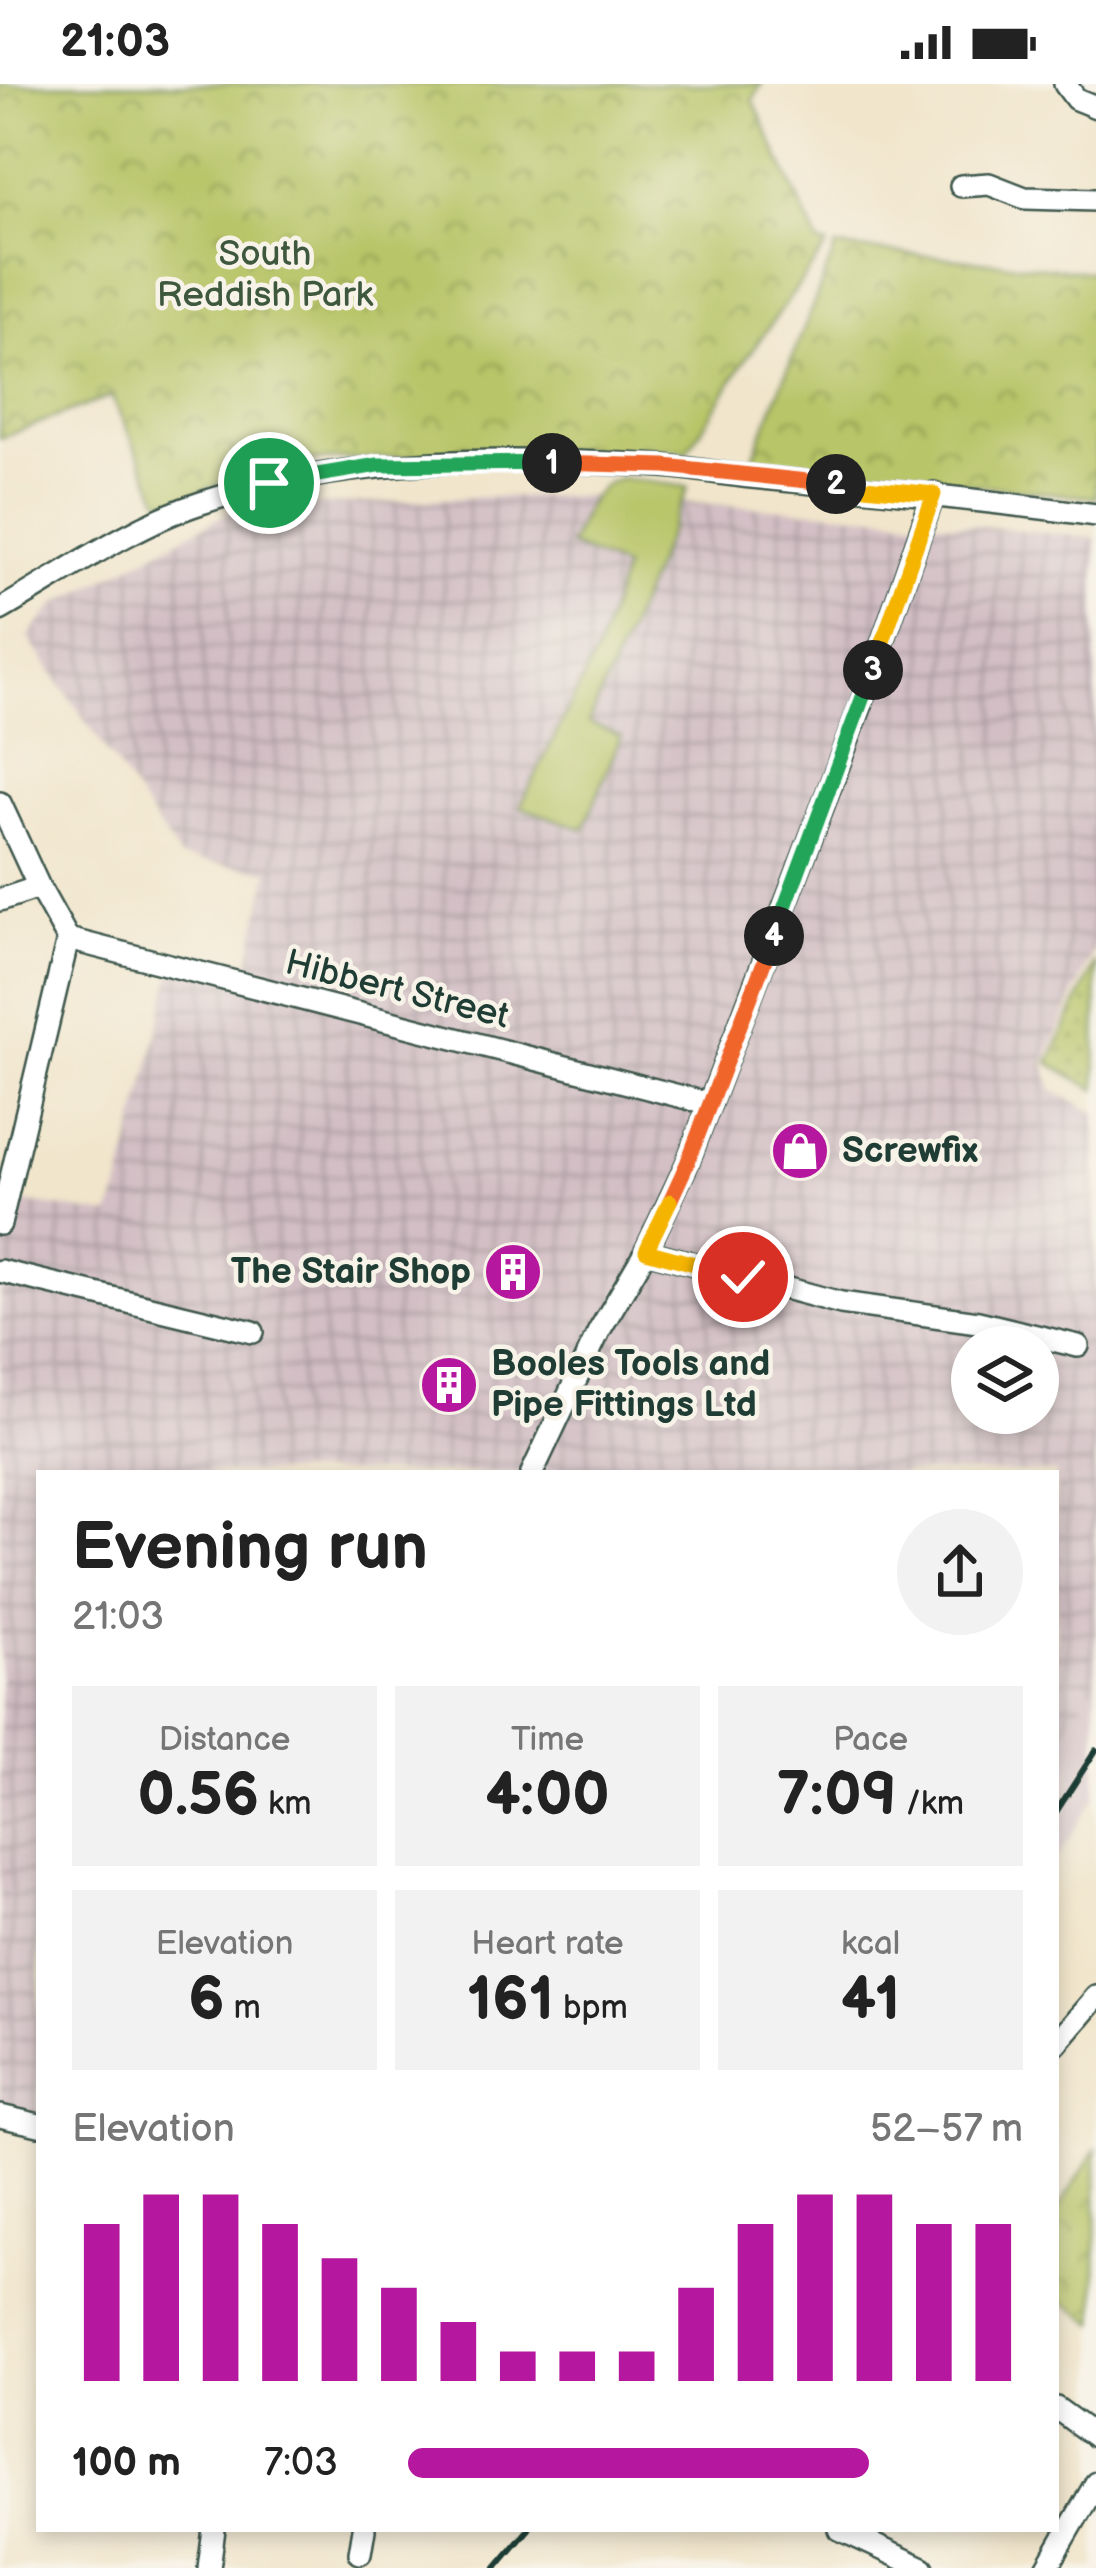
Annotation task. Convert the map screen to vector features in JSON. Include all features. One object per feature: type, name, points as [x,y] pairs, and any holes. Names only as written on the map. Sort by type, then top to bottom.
[{"type":"street","points":[[1065,84],[1076,98],[1096,107]]},
{"type":"street","points":[[961,186],[989,184],[1024,198],[1096,200]]},
{"type":"street","points":[[0,610],[132,534],[195,505],[269,483],[378,465],[665,466],[1096,514]]},
{"type":"street","points":[[533,1470],[599,1331],[646,1251],[687,1164],[861,705],[934,494]]},
{"type":"street","points":[[0,802],[68,939],[0,1223]]},
{"type":"street","points":[[0,900],[39,887]]},
{"type":"street","name":"Hibbert Street","points":[[68,939],[710,1104]]},
{"type":"street","points":[[646,1251],[841,1304],[978,1322],[1078,1346]]},
{"type":"street","points":[[0,1271],[253,1332]]},
{"type":"street","points":[[1059,2040],[1096,1997]]},
{"type":"street","points":[[0,2116],[36,2124]]},
{"type":"street","points":[[1059,2410],[1096,2437]]},
{"type":"street","points":[[1047,2568],[1096,2482]]},
{"type":"street","points":[[209,2568],[214,2532]]},
{"type":"street","points":[[360,2553],[364,2532]]},
{"type":"street","points":[[844,2532],[922,2568]]},
{"type":"shaded area","points":[[586,496],[876,515],[1096,538],[1096,945],[1045,1063],[1052,1090],[1096,1113],[1096,1684],[1059,1740],[1059,1470],[36,1470],[36,2115],[0,2107],[0,1266],[16,1201],[110,1215],[173,969],[246,976],[269,871],[180,858],[28,637],[55,605],[234,510]]},
{"type":"shaded area","points":[[1096,1684],[1096,1796],[1059,1856],[1059,1740]]},
{"type":"green space","name":"South Reddish Park","points":[[0,84],[761,84],[753,100],[819,244],[827,246],[687,452],[660,449],[656,455],[578,449],[306,461],[238,477],[163,505],[111,396],[0,438]]},
{"type":"green space","points":[[836,247],[1096,272],[1096,498],[752,460]]},
{"type":"green space","points":[[621,478],[688,487],[589,723],[621,736],[584,829],[520,807],[597,651],[624,568],[569,545],[594,495]]},
{"type":"green space","points":[[1096,962],[1096,1090],[1049,1063]]},
{"type":"green space","points":[[1096,2150],[1096,2324],[1059,2299],[1059,2207]]},
{"type":"railway","points":[[1059,1807],[1096,1750]]},
{"type":"railway","points":[[496,2568],[526,2532]]},
{"type":"place","name":"Screwfix","points":[[800,1151]]},
{"type":"place","name":"The Stair Shop","points":[[513,1272]]},
{"type":"place","name":"Booles Tools and Pipe Fittings Ltd","points":[[449,1385]]},
{"type":"route","points":[[269,483],[378,465],[519,462],[665,466],[934,494],[861,705],[687,1164],[646,1251],[743,1277]]}]
